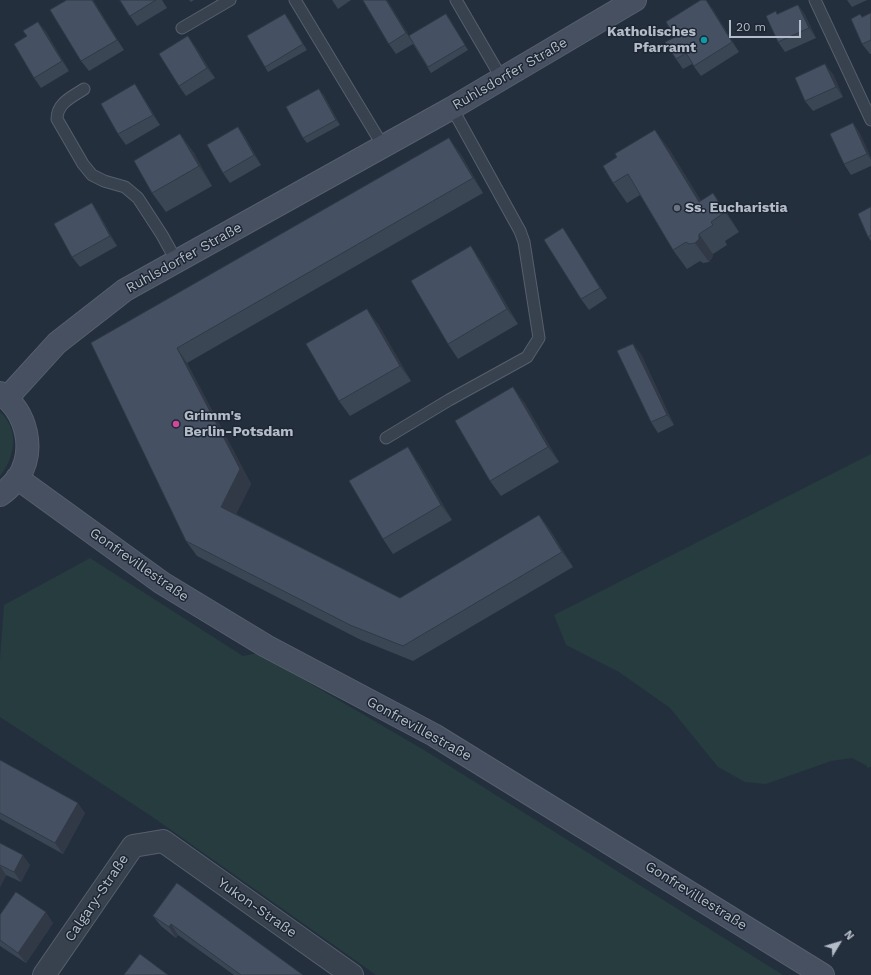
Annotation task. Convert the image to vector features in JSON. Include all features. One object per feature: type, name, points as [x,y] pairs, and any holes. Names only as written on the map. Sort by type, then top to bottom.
[{"type":"street","name":"Ruhlsdorfer Straße","points":[[4,396],[57,343],[125,290],[452,108],[635,0]]},
{"type":"street","points":[[0,496],[17,478],[25,462],[28,445],[26,428],[19,412],[4,396]]},
{"type":"street","name":"Gonfrevillestraße","points":[[17,478],[162,583],[266,646],[434,735],[823,975]]},
{"type":"street","name":"Calgary-Straße","points":[[44,975],[133,846],[163,841]]},
{"type":"street","name":"Yukon-Straße","points":[[163,841],[352,975]]},
{"type":"lane","points":[[182,28],[230,0]]},
{"type":"lane","points":[[296,0],[384,146]]},
{"type":"lane","points":[[456,0],[502,79]]},
{"type":"lane","points":[[815,0],[871,120]]},
{"type":"lane","points":[[84,89],[66,100],[60,107],[57,114],[57,119],[83,164],[92,175],[104,182],[125,187],[138,198],[162,235],[177,262]]},
{"type":"lane","points":[[386,438],[449,400],[527,357],[538,338],[524,242],[520,231],[452,108]]},
{"type":"green space","points":[[0,412],[11,427],[13,444],[9,461],[0,476]]},
{"type":"green space","points":[[871,454],[871,767],[867,768],[867,766],[852,758],[831,761],[766,784],[745,782],[718,767],[670,708],[619,672],[566,645],[554,615]]},
{"type":"green space","points":[[90,558],[243,656],[258,653],[424,750],[783,975],[376,975],[154,818],[0,717],[0,659],[4,605]]},
{"type":"building","points":[[67,0],[92,0],[117,40],[81,61],[50,10]]},
{"type":"building","points":[[120,0],[156,0],[130,16]]},
{"type":"building","points":[[363,0],[386,0],[406,33],[389,44]]},
{"type":"building","name":"Katholisches Pfarramt","points":[[701,0],[706,0],[732,42],[694,66],[686,53],[676,59],[665,42],[675,37],[666,22]]},
{"type":"building","points":[[798,5],[809,28],[778,42],[766,16],[776,11],[777,14]]},
{"type":"building","points":[[871,13],[871,40],[862,44],[851,19],[860,14],[862,17]]},
{"type":"building","points":[[285,14],[303,44],[265,67],[247,36]]},
{"type":"building","points":[[446,14],[465,45],[428,67],[409,36]]},
{"type":"building","points":[[38,22],[62,61],[34,78],[14,44],[27,36],[23,31]]},
{"type":"building","points":[[188,36],[207,68],[179,86],[159,54]]},
{"type":"building","points":[[825,64],[836,87],[805,101],[795,78]]},
{"type":"building","points":[[135,84],[153,115],[118,134],[101,104]]},
{"type":"building","points":[[319,89],[336,120],[303,138],[286,107]]},
{"type":"building","points":[[853,123],[867,154],[844,164],[830,134]]},
{"type":"building","points":[[238,127],[254,155],[223,173],[207,145]]},
{"type":"building","name":"Ss. Eucharistia","points":[[655,130],[699,202],[713,193],[725,212],[711,222],[713,225],[699,234],[699,239],[695,243],[689,244],[686,242],[673,250],[628,174],[613,183],[603,166],[617,157],[615,154]]},
{"type":"building","points":[[180,134],[199,166],[152,193],[134,161]]},
{"type":"building","points":[[449,138],[473,178],[177,348],[240,469],[221,507],[400,598],[539,515],[562,552],[403,646],[350,625],[186,541],[91,343]]},
{"type":"building","points":[[92,203],[110,236],[72,257],[54,224]]},
{"type":"building","points":[[871,207],[871,235],[868,237],[858,214]]},
{"type":"building","points":[[563,228],[600,288],[581,299],[544,240]]},
{"type":"building","points":[[471,246],[507,309],[448,344],[411,281]]},
{"type":"building","points":[[367,309],[400,366],[339,401],[306,344]]},
{"type":"building","points":[[633,344],[667,415],[651,422],[617,351]]},
{"type":"building","points":[[513,387],[548,447],[490,481],[455,421]]},
{"type":"building","points":[[408,447],[441,505],[383,539],[349,481]]},
{"type":"building","points":[[0,760],[78,803],[55,843],[0,813]]},
{"type":"building","points":[[0,843],[23,855],[14,872],[0,865]]},
{"type":"building","points":[[177,883],[303,975],[241,975],[171,924],[169,927],[153,916]]},
{"type":"building","points":[[16,892],[46,912],[18,953],[0,940],[0,915]]},
{"type":"building","points":[[140,954],[168,975],[124,975]]},
{"type":"place","name":"Katholisches Pfarramt","points":[[704,40]]},
{"type":"place","name":"Ss. Eucharistia","points":[[677,208]]},
{"type":"place","name":"Grimm's Berlin-Potsdam","points":[[176,424]]}]
